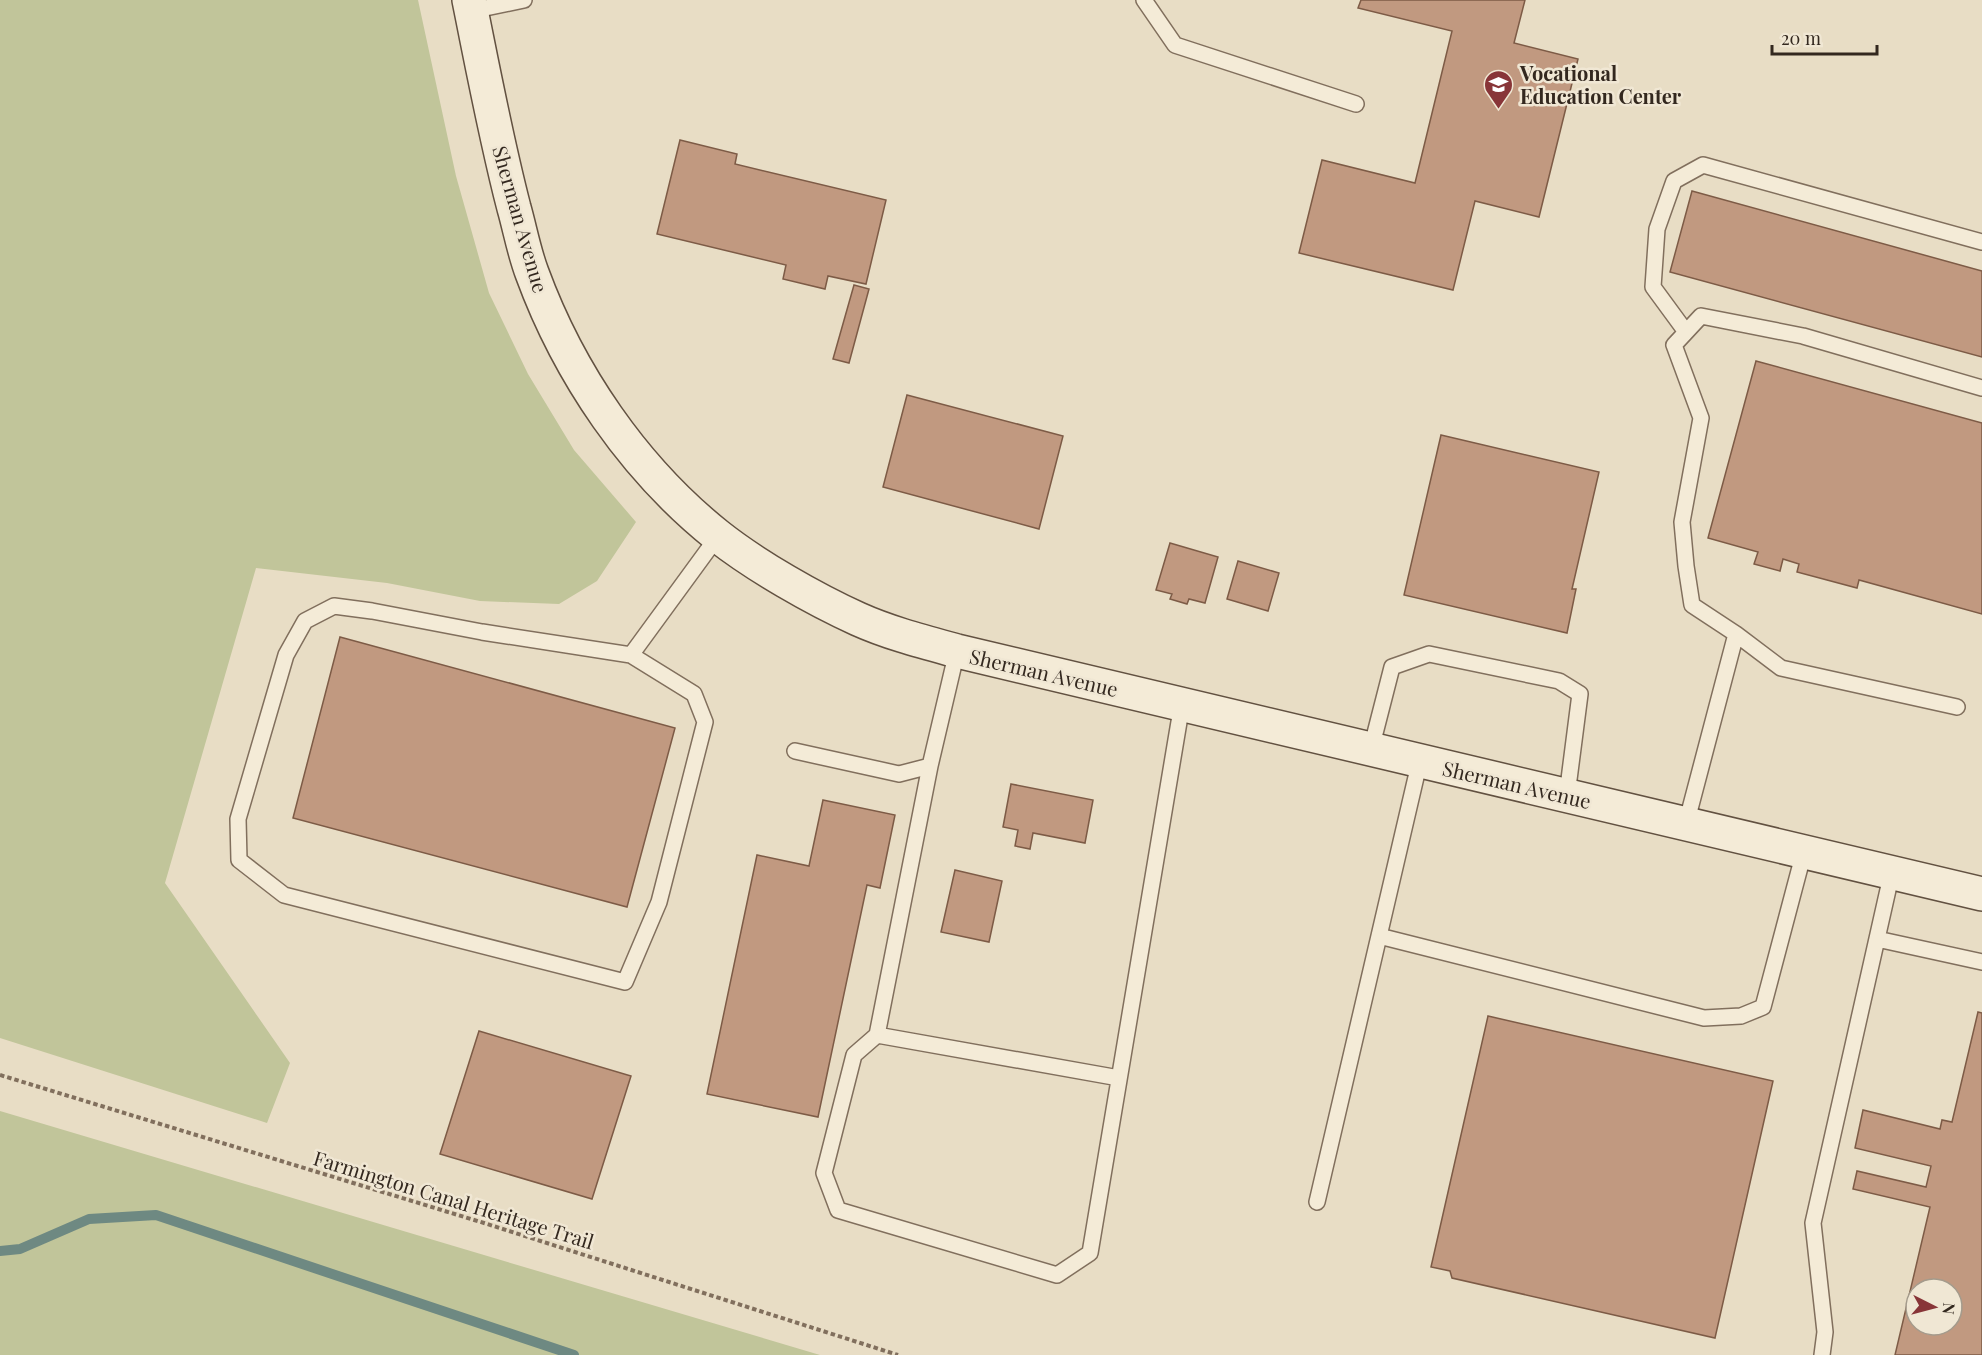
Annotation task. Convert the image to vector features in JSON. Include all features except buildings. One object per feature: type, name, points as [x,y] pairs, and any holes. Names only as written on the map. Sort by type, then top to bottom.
[{"type":"main road","name":"Sherman Avenue","points":[[470,5],[507,180],[531,272],[561,341],[592,394],[635,454],[677,500],[718,536],[789,582],[859,619],[957,651],[1982,894]]},
{"type":"lane","points":[[470,5],[524,0]]},
{"type":"lane","points":[[1144,0],[1174,45],[1356,104]]},
{"type":"lane","points":[[1686,332],[1653,287],[1657,229],[1674,181],[1703,165],[1982,242]]},
{"type":"lane","points":[[1957,707],[1781,668],[1692,605],[1682,522],[1701,418],[1674,345],[1701,316],[1803,336],[1982,388]]},
{"type":"lane","points":[[631,655],[718,536]]},
{"type":"lane","points":[[334,606],[631,655],[694,694],[705,722],[659,902],[625,982],[284,895],[239,860],[238,819],[286,655],[305,621],[334,606]]},
{"type":"lane","points":[[1686,824],[1736,634]]},
{"type":"lane","points":[[957,651],[930,766],[877,1035],[854,1055],[824,1173],[838,1210],[1057,1275],[1090,1253],[1182,704]]},
{"type":"lane","points":[[1371,749],[1392,667],[1429,654],[1559,681],[1580,694],[1567,795]]},
{"type":"lane","points":[[795,751],[899,774],[930,766]]},
{"type":"lane","points":[[1317,1202],[1420,760]]},
{"type":"lane","points":[[1379,936],[1704,1017],[1741,1016],[1763,1006],[1804,852]]},
{"type":"lane","points":[[1822,1355],[1825,1332],[1813,1223],[1892,872]]},
{"type":"lane","points":[[1877,939],[1982,962]]},
{"type":"lane","points":[[877,1035],[1119,1078]]},
{"type":"path","name":"Farmington Canal Heritage Trail","points":[[0,1075],[484,1223],[898,1355]]},
{"type":"green space","points":[[0,0],[418,0],[456,176],[489,293],[528,374],[574,450],[636,522],[597,581],[559,604],[480,601],[387,583],[256,568],[165,883],[290,1063],[267,1123],[0,1038]]},
{"type":"green space","points":[[0,1111],[820,1355],[0,1355]]},
{"type":"waterway","points":[[0,1251],[20,1249],[89,1219],[156,1215],[574,1355]]},
{"type":"place","name":"Vocational Education Center","points":[[1499,110]]}]
